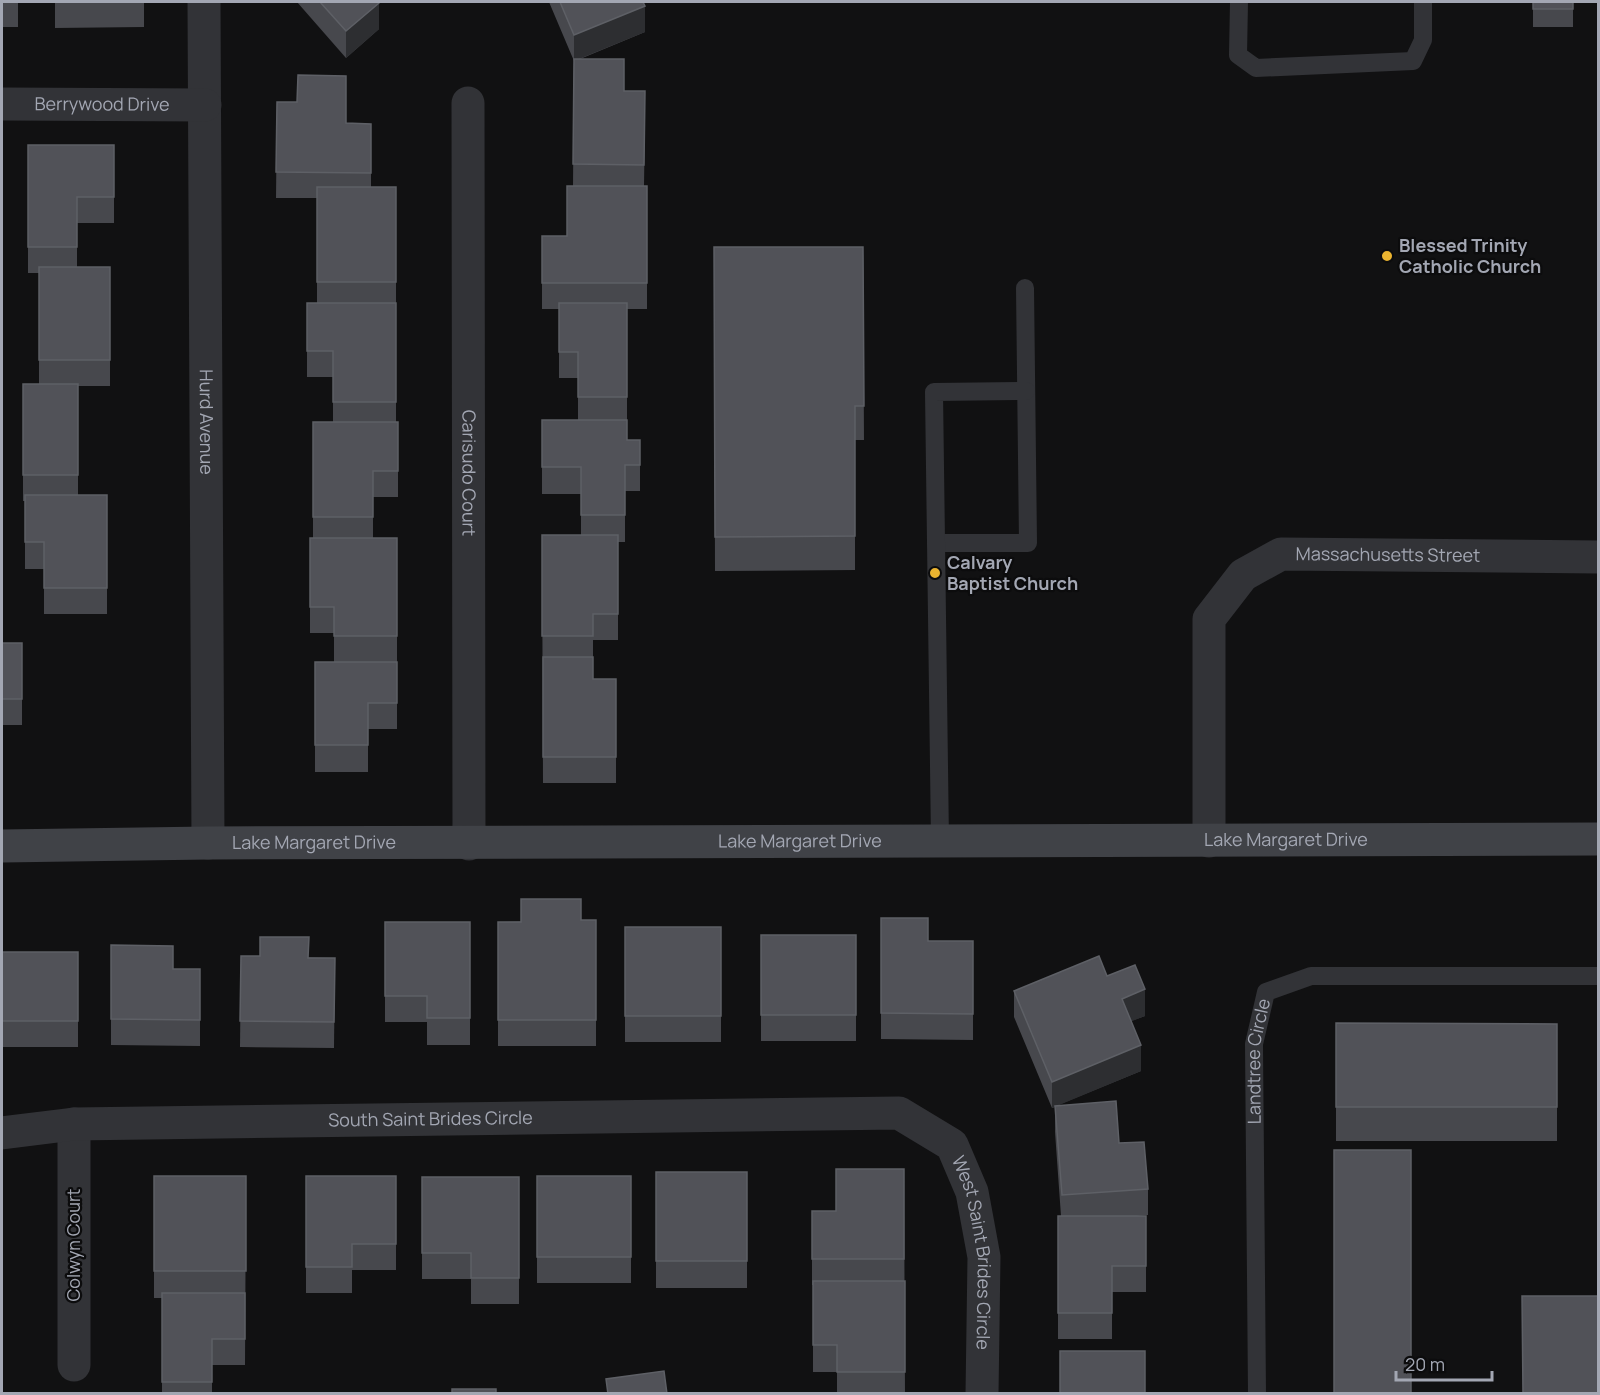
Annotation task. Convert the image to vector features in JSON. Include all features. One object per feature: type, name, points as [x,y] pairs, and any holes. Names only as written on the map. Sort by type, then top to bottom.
[{"type":"street","name":"Hurd Avenue","points":[[204,2],[208,843]]},
{"type":"street","name":"Carisudo Court","points":[[468,103],[469,844]]},
{"type":"street","name":"Berrywood Drive","points":[[2,104],[205,105]]},
{"type":"street","name":"Massachusetts Street","points":[[1209,841],[1209,619],[1243,575],[1281,554],[1599,557]]},
{"type":"street","name":"Lake Margaret Drive","points":[[2,846],[208,843],[1599,839]]},
{"type":"street","name":"South Saint Brides Circle","points":[[2,1133],[74,1124],[859,1113]]},
{"type":"street","name":"West Saint Brides Circle","points":[[859,1113],[899,1113],[952,1145],[972,1192],[984,1257],[982,1394]]},
{"type":"street","name":"Colwyn Court","points":[[74,1124],[74,1365]]},
{"type":"lane","points":[[1239,2],[1238,55],[1256,68],[1413,61],[1423,40],[1423,2]]},
{"type":"lane","points":[[936,543],[1028,543],[1025,288]]},
{"type":"lane","points":[[940,841],[934,392],[1026,391]]},
{"type":"lane","name":"Landtree Circle","points":[[1257,1394],[1254,1044],[1266,992],[1311,976],[1599,976]]},
{"type":"building","points":[[320,2],[378,2],[379,3],[346,31]]},
{"type":"building","points":[[560,2],[643,2],[645,6],[574,35]]},
{"type":"building","points":[[1533,2],[1573,2],[1573,9],[1533,9]]},
{"type":"building","points":[[574,59],[624,59],[624,91],[645,91],[644,165],[573,164]]},
{"type":"building","points":[[298,75],[346,76],[346,123],[371,124],[371,173],[276,172],[277,102],[297,102]]},
{"type":"building","points":[[28,145],[114,145],[114,197],[77,197],[77,247],[28,247]]},
{"type":"building","points":[[567,186],[647,186],[647,283],[542,283],[542,236],[567,236]]},
{"type":"building","points":[[317,187],[396,187],[396,282],[317,282]]},
{"type":"building","points":[[714,247],[863,247],[864,406],[855,406],[855,536],[715,537]]},
{"type":"building","points":[[39,267],[110,267],[110,360],[39,360]]},
{"type":"building","points":[[307,303],[396,303],[396,402],[333,402],[333,351],[307,351]]},
{"type":"building","points":[[559,303],[627,303],[627,397],[578,397],[578,352],[559,352]]},
{"type":"building","points":[[23,384],[78,384],[78,475],[23,475]]},
{"type":"building","points":[[542,420],[627,420],[627,440],[640,440],[640,465],[625,465],[625,515],[581,515],[581,467],[542,467]]},
{"type":"building","points":[[313,422],[398,422],[398,471],[373,471],[373,517],[313,517]]},
{"type":"building","points":[[25,495],[107,495],[107,588],[44,588],[44,542],[25,542]]},
{"type":"building","points":[[542,535],[618,535],[618,614],[593,614],[593,636],[542,636]]},
{"type":"building","points":[[310,538],[397,538],[397,636],[334,636],[334,607],[310,607]]},
{"type":"building","points":[[2,643],[22,643],[22,699],[2,699]]},
{"type":"building","points":[[543,657],[593,657],[593,679],[616,679],[616,757],[543,757]]},
{"type":"building","points":[[315,662],[397,662],[397,703],[368,703],[368,745],[315,745]]},
{"type":"building","points":[[521,899],[581,899],[581,920],[596,920],[596,1020],[498,1020],[498,922],[521,922]]},
{"type":"building","points":[[881,918],[928,918],[928,941],[973,941],[973,1014],[881,1013]]},
{"type":"building","points":[[385,922],[470,922],[470,1018],[427,1018],[427,996],[385,996]]},
{"type":"building","points":[[625,927],[721,927],[721,1016],[625,1016]]},
{"type":"building","points":[[761,935],[856,935],[856,1015],[761,1015]]},
{"type":"building","points":[[260,937],[309,937],[308,958],[335,958],[334,1022],[240,1021],[241,956],[260,956]]},
{"type":"building","points":[[111,945],[173,946],[173,969],[200,969],[200,1020],[111,1019]]},
{"type":"building","points":[[2,952],[78,952],[78,1021],[2,1021]]},
{"type":"building","points":[[1099,956],[1107,976],[1135,965],[1145,989],[1122,999],[1141,1045],[1052,1082],[1014,991]]},
{"type":"building","points":[[1336,1023],[1557,1024],[1557,1107],[1336,1107]]},
{"type":"building","points":[[1598,1028],[1599,1111],[1598,1111]]},
{"type":"building","points":[[1116,1101],[1119,1143],[1144,1142],[1148,1189],[1062,1195],[1055,1106]]},
{"type":"building","points":[[1334,1150],[1411,1150],[1411,1394],[1334,1394]]},
{"type":"building","points":[[836,1169],[904,1169],[904,1259],[812,1259],[812,1211],[836,1211]]},
{"type":"building","points":[[656,1172],[747,1172],[747,1261],[656,1261]]},
{"type":"building","points":[[154,1176],[246,1176],[246,1271],[154,1271]]},
{"type":"building","points":[[306,1176],[396,1176],[396,1244],[352,1244],[352,1267],[306,1267]]},
{"type":"building","points":[[537,1176],[631,1176],[631,1257],[537,1257]]},
{"type":"building","points":[[422,1177],[519,1177],[519,1278],[471,1278],[471,1253],[422,1253]]},
{"type":"building","points":[[1058,1216],[1146,1216],[1146,1266],[1112,1266],[1112,1313],[1058,1313]]},
{"type":"building","points":[[813,1281],[905,1281],[905,1372],[837,1372],[837,1345],[813,1345]]},
{"type":"building","points":[[162,1293],[245,1293],[245,1339],[212,1339],[212,1382],[162,1382]]},
{"type":"building","points":[[1522,1296],[1599,1296],[1599,1394],[1523,1394]]},
{"type":"building","points":[[1060,1351],[1145,1351],[1145,1393],[1060,1394]]},
{"type":"building","points":[[664,1371],[667,1394],[608,1394],[606,1379]]},
{"type":"building","points":[[452,1389],[496,1389],[496,1394],[452,1394]]},
{"type":"place","name":"Blessed Trinity Catholic Church","points":[[1387,256]]},
{"type":"place","name":"Calvary Baptist Church","points":[[935,573]]}]
